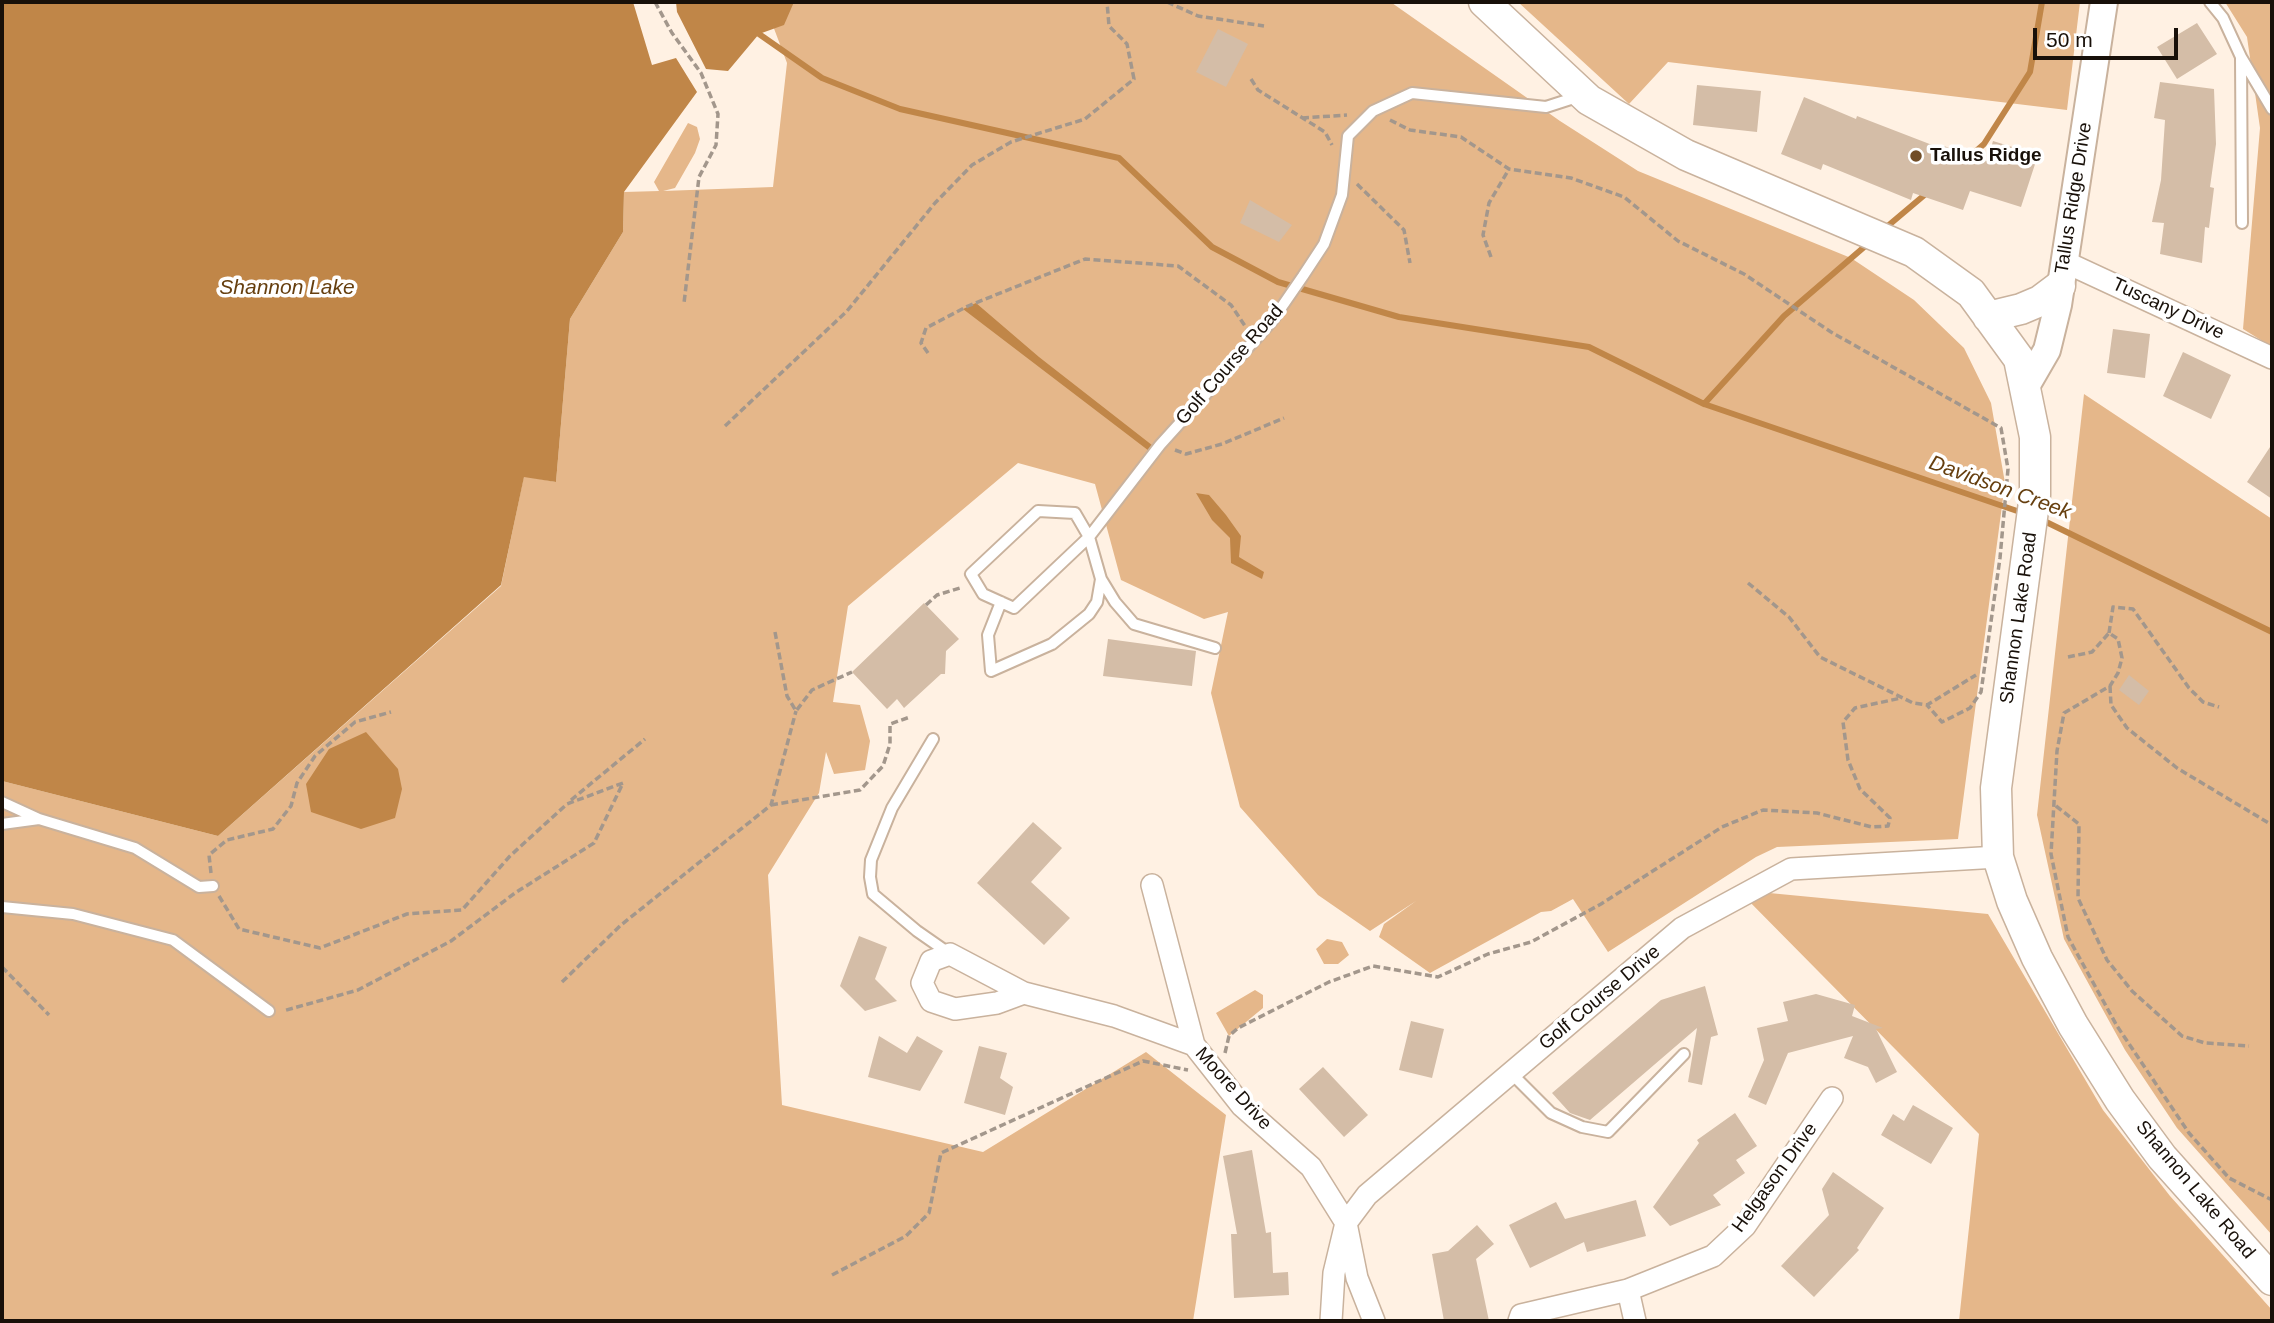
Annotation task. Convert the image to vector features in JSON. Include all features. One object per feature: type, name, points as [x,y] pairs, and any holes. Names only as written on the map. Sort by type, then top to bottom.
[{"type":"main road","name":"Shannon Lake Road","points":[[1483,2],[1583,94],[1686,155],[1914,252],[1971,293],[2019,359],[2035,437],[2035,495],[1996,788],[1998,857],[2012,901],[2037,958],[2073,1025],[2120,1100],[2162,1157],[2272,1280]]},
{"type":"main road","points":[[1988,317],[2040,301],[2061,274]]},
{"type":"street","name":"Tallus Ridge Drive","points":[[2025,388],[2046,350],[2061,274],[2104,2]]},
{"type":"street","name":"Tuscany Drive","points":[[2061,274],[2272,358]]},
{"type":"street","name":"Golf Course Drive","points":[[1331,1321],[1334,1273],[1346,1223],[1367,1195],[1682,928],[1791,869],[1998,857]]},
{"type":"street","points":[[1152,885],[1194,1045]]},
{"type":"street","name":"Moore Drive","points":[[950,954],[1024,993],[1114,1016],[1194,1045],[1242,1106],[1311,1167],[1346,1223],[1357,1278],[1374,1321]]},
{"type":"street","points":[[950,954],[931,961],[922,983],[930,1001],[956,1009],[996,1003],[1024,993]]},
{"type":"street","name":"Helgason Drive","points":[[1519,1321],[1521,1315],[1628,1290],[1713,1256],[1745,1226],[1832,1098]]},
{"type":"street","points":[[1628,1290],[1635,1321]]},
{"type":"lane","points":[[2210,2],[2223,18],[2241,57],[2272,108]]},
{"type":"lane","points":[[2241,57],[2242,223]]},
{"type":"lane","name":"Golf Course Road","points":[[1002,603],[1014,608],[1089,537],[1160,445],[1272,321],[1325,244],[1342,195],[1348,136],[1373,111],[1412,93],[1546,107],[1583,94]]},
{"type":"lane","points":[[1101,579],[1097,602],[1089,614],[1052,644],[991,671],[988,635],[1002,603],[983,594],[971,574],[1038,511],[1075,513],[1089,537],[1101,579],[1115,602],[1134,624],[1215,648]]},
{"type":"lane","points":[[933,739],[892,808],[871,860],[870,877],[873,894],[917,931],[950,954]]},
{"type":"lane","points":[[2,802],[39,819],[135,848],[199,887],[213,886]]},
{"type":"lane","points":[[2,824],[39,819]]},
{"type":"lane","points":[[2,907],[74,914],[173,940],[269,1011]]},
{"type":"lane","points":[[1511,1073],[1551,1113],[1582,1127],[1608,1132],[1684,1054]]},
{"type":"path","points":[[656,2],[672,33],[701,73],[718,114],[716,145],[699,177],[684,303]]},
{"type":"path","points":[[725,426],[847,311],[935,203],[972,165],[1010,142],[1085,119],[1135,79],[1127,44],[1109,26],[1107,2]]},
{"type":"path","points":[[1167,2],[1198,16],[1264,26]]},
{"type":"path","points":[[1373,111],[1410,130],[1461,137],[1509,169],[1571,178],[1624,197],[1678,241],[1744,274],[1831,332],[2001,428],[2008,469],[2000,558],[1980,692],[1970,708],[1942,722],[1927,705],[1901,698],[1820,657],[1788,617],[1748,583]]},
{"type":"path","points":[[1302,118],[1354,114]]},
{"type":"path","points":[[1490,257],[1483,235],[1489,203],[1509,169]]},
{"type":"path","points":[[928,353],[920,343],[926,328],[968,306],[1085,259],[1178,266],[1231,305],[1255,341]]},
{"type":"path","points":[[1160,445],[1186,454],[1222,444],[1284,418]]},
{"type":"path","points":[[926,605],[937,595],[960,588]]},
{"type":"path","points":[[2068,657],[2092,652],[2109,633],[2113,607],[2133,609],[2189,688],[2203,702],[2220,708]]},
{"type":"path","points":[[775,632],[787,696],[796,711]]},
{"type":"path","points":[[2109,633],[2118,639],[2122,658],[2118,673],[2110,686],[2064,713],[2057,751],[2052,854],[2068,937],[2117,1026],[2189,1133],[2229,1178],[2272,1200]]},
{"type":"path","points":[[771,805],[796,711],[812,690],[852,673]]},
{"type":"path","points":[[1927,705],[1976,674]]},
{"type":"path","points":[[2110,686],[2111,705],[2127,728],[2187,775],[2272,825]]},
{"type":"path","points":[[832,1275],[905,1236],[929,1213],[941,1153],[1143,1061],[1221,1076],[1229,1036],[1238,1028],[1329,982],[1373,966],[1438,977],[1488,954],[1531,942],[1601,904],[1722,827],[1763,810],[1817,813],[1872,827],[1888,826],[1890,818],[1860,789],[1848,760],[1843,722],[1855,708],[1901,698]]},
{"type":"path","points":[[391,712],[355,722],[314,755],[297,783],[290,806],[273,829],[227,840],[209,855],[213,886],[239,929],[320,948],[407,914],[462,910],[510,856],[645,739]]},
{"type":"path","points":[[562,982],[621,925],[771,805],[860,790],[883,766],[890,744],[890,723],[911,716]]},
{"type":"path","points":[[269,1011],[292,1010],[358,990],[451,941],[515,893],[594,843],[623,783],[567,804]]},
{"type":"path","points":[[2056,806],[2079,824],[2078,898],[2107,960],[2154,1013],[2182,1036],[2205,1043],[2249,1046]]},
{"type":"path","points":[[2,967],[49,1015]]},
{"type":"shaded area","points":[[764,2],[1392,3],[1560,121],[1638,171],[1851,258],[1914,300],[1964,348],[1991,403],[2005,483],[1958,839],[1777,847],[1756,857],[1608,952],[1573,899],[1551,911],[1541,912],[1430,973],[1379,937],[1384,924],[1416,901],[1370,931],[1318,895],[1240,807],[1211,693],[1228,612],[1204,619],[1121,580],[1095,484],[1018,463],[848,606],[833,702],[860,705],[870,741],[865,770],[834,774],[826,752],[819,793],[768,875],[782,1105],[983,1152],[1146,1052],[1226,1115],[1193,1321],[2,1321],[2,781],[218,836],[501,586],[524,476],[556,482],[570,319],[623,232],[624,192],[659,191],[654,182],[688,123],[697,127],[700,139],[695,153],[675,188],[663,191],[773,187],[787,63]]},
{"type":"shaded area","points":[[1518,2],[2080,2],[2067,110],[1668,62],[1629,104]]},
{"type":"shaded area","points":[[2225,2],[2272,2],[2272,347],[2243,329],[2260,128],[2247,37]]},
{"type":"shaded area","points":[[2084,394],[2272,519],[2272,1235],[2177,1128],[2125,1050],[2064,939],[2037,815]]},
{"type":"shaded area","points":[[1738,890],[1988,914],[2103,1110],[2170,1196],[2272,1310],[2272,1321],[1959,1321],[1979,1134]]},
{"type":"shaded area","points":[[1327,939],[1342,942],[1349,955],[1338,964],[1324,964],[1316,949]]},
{"type":"shaded area","points":[[1255,990],[1263,995],[1263,1008],[1229,1036],[1216,1013]]},
{"type":"water","name":"Shannon Lake","points":[[2,2],[633,2],[652,65],[676,58],[697,92],[624,192],[623,232],[570,319],[556,482],[524,477],[501,585],[218,836],[2,781]]},
{"type":"water","points":[[676,2],[794,2],[784,25],[759,34],[728,71],[706,69],[677,12]]},
{"type":"water","points":[[976,303],[1039,357],[1157,449],[1153,454],[963,309]]},
{"type":"water","points":[[1196,493],[1209,495],[1226,515],[1241,536],[1239,557],[1264,572],[1262,579],[1231,563],[1230,538],[1212,520]]},
{"type":"water","points":[[366,732],[398,769],[402,789],[395,818],[361,829],[311,812],[306,784],[329,749]]},
{"type":"building","points":[[2197,23],[2217,54],[2177,79],[2157,47]]},
{"type":"building","points":[[1218,29],[1248,44],[1226,87],[1196,72]]},
{"type":"building","points":[[2160,82],[2214,89],[2216,144],[2210,187],[2214,188],[2209,228],[2205,227],[2202,263],[2160,254],[2164,223],[2152,222],[2161,180],[2165,120],[2154,118]]},
{"type":"building","points":[[1697,85],[1761,91],[1757,132],[1693,125]]},
{"type":"building","points":[[1804,97],[1856,119],[1857,116],[1940,148],[1941,145],[1987,161],[1993,141],[2038,155],[2021,207],[1970,191],[1963,210],[1913,193],[1911,200],[1823,164],[1821,170],[1781,154]]},
{"type":"building","points":[[1250,200],[1292,225],[1279,242],[1240,223]]},
{"type":"building","points":[[2113,329],[2150,334],[2145,378],[2107,373]]},
{"type":"building","points":[[2183,352],[2231,375],[2211,419],[2163,396]]},
{"type":"building","points":[[2272,444],[2272,499],[2247,482]]},
{"type":"building","points":[[924,603],[959,639],[946,651],[945,674],[941,674],[904,708],[897,699],[887,709],[852,672]]},
{"type":"building","points":[[1108,639],[1196,651],[1192,686],[1103,676]]},
{"type":"building","points":[[2129,675],[2149,691],[2139,705],[2119,690]]},
{"type":"building","points":[[1033,822],[1062,848],[1031,882],[1070,918],[1044,945],[977,883]]},
{"type":"building","points":[[859,936],[887,947],[875,979],[897,1001],[865,1011],[840,986]]},
{"type":"building","points":[[1705,986],[1718,1035],[1711,1037],[1702,1085],[1688,1082],[1697,1028],[1590,1120],[1570,1113],[1552,1093],[1661,1000]]},
{"type":"building","points":[[1816,994],[1855,1005],[1852,1016],[1883,1028],[1876,1029],[1897,1072],[1876,1083],[1868,1067],[1844,1058],[1853,1036],[1788,1053],[1766,1105],[1748,1097],[1764,1060],[1757,1028],[1788,1021],[1783,1002]]},
{"type":"building","points":[[1411,1021],[1444,1029],[1432,1078],[1399,1070]]},
{"type":"building","points":[[879,1036],[907,1053],[917,1036],[943,1051],[920,1091],[868,1077]]},
{"type":"building","points":[[979,1046],[1007,1053],[1000,1078],[1013,1087],[1005,1115],[964,1103]]},
{"type":"building","points":[[1323,1067],[1368,1115],[1344,1137],[1299,1089]]},
{"type":"building","points":[[1913,1105],[1953,1128],[1931,1164],[1881,1135],[1893,1114],[1904,1121]]},
{"type":"building","points":[[1735,1113],[1757,1146],[1736,1160],[1745,1173],[1713,1195],[1721,1205],[1670,1226],[1653,1207],[1699,1143],[1697,1140]]},
{"type":"building","points":[[1252,1150],[1266,1233],[1271,1232],[1273,1273],[1288,1272],[1289,1295],[1234,1298],[1231,1234],[1237,1234],[1223,1156]]},
{"type":"building","points":[[1833,1172],[1884,1208],[1857,1248],[1859,1250],[1814,1297],[1781,1266],[1829,1215],[1822,1189]]},
{"type":"building","points":[[1636,1200],[1646,1236],[1587,1252],[1584,1242],[1530,1268],[1509,1225],[1556,1202],[1565,1219]]},
{"type":"building","points":[[1477,1225],[1494,1244],[1476,1259],[1489,1321],[1444,1321],[1432,1254],[1448,1251]]},
{"type":"waterway","points":[[1966,160],[1984,144],[2030,72],[2042,2]]},
{"type":"waterway","points":[[759,34],[822,78],[900,109],[1119,158],[1212,247],[1278,282],[1399,317],[1589,347],[1704,404],[2023,513]]},
{"type":"waterway","points":[[1883,230],[1928,192]]},
{"type":"waterway","points":[[1704,404],[1784,316],[1870,242]]},
{"type":"waterway","name":"Davidson Creek","points":[[2040,519],[2272,632]]},
{"type":"place","name":"Tallus Ridge","points":[[1916,156]]}]
